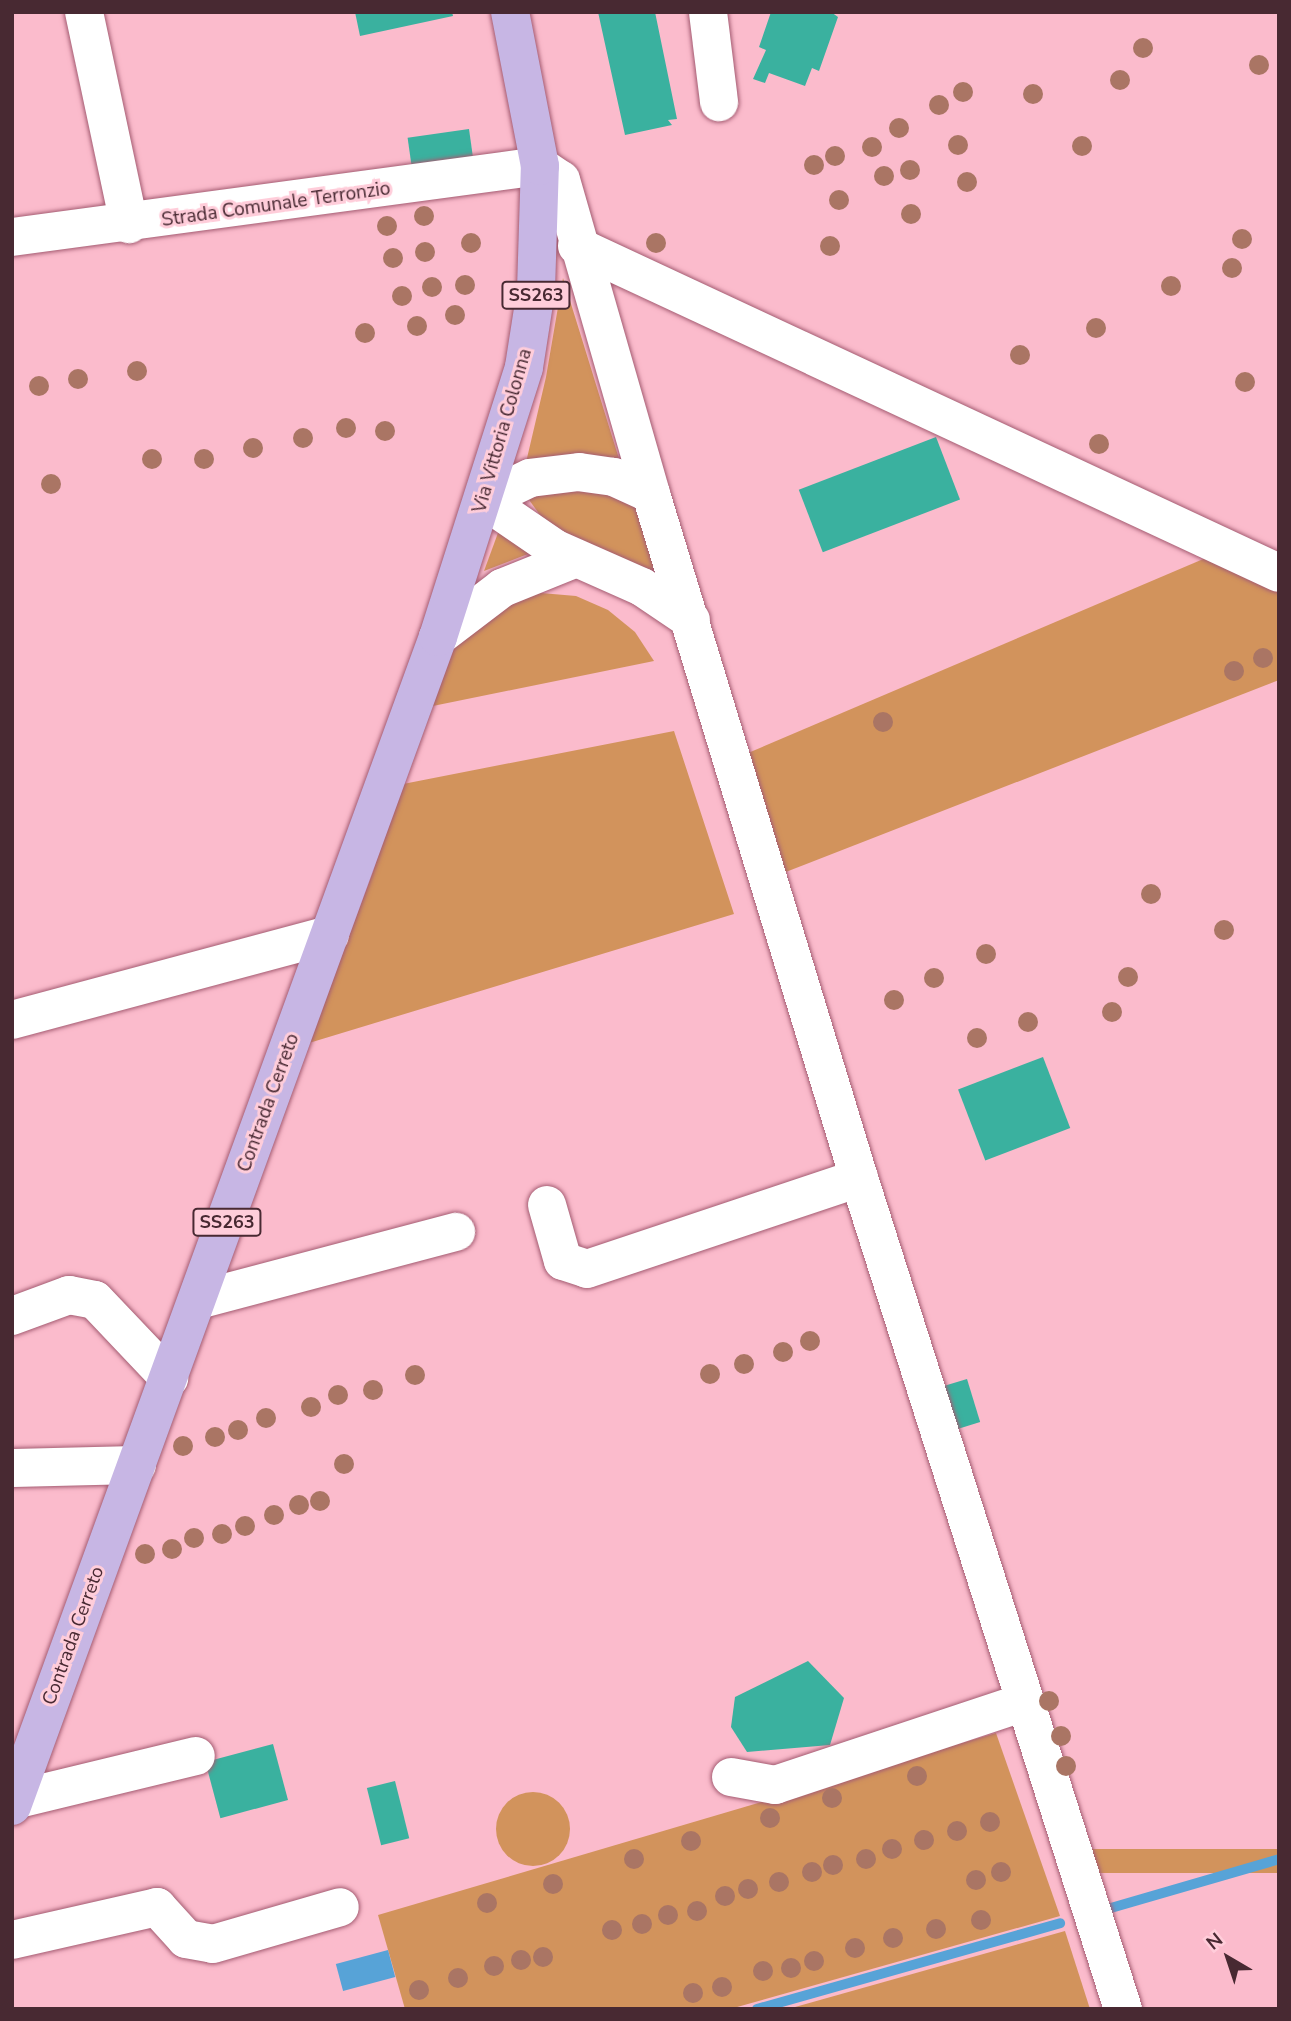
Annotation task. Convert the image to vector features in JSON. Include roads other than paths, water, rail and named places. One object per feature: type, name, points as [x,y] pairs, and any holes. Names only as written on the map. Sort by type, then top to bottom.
[{"type":"main road","name":"Via Vittoria Colonna","points":[[438,637],[484,500],[524,367],[537,290],[540,166],[510,12]]},
{"type":"main road","name":"Contrada Cerreto","points":[[13,1803],[438,637]]},
{"type":"street","points":[[84,12],[129,224]]},
{"type":"street","points":[[708,12],[719,102]]},
{"type":"street","points":[[540,166],[561,180],[577,246],[651,494],[859,1178],[1123,2009]]},
{"type":"street","name":"Strada Comunale Terronzio","points":[[12,237],[129,224],[540,166]]},
{"type":"street","points":[[577,246],[1279,573]]},
{"type":"street","points":[[484,500],[530,478],[579,472],[614,477],[651,494]]},
{"type":"street","points":[[484,500],[574,559],[642,587],[691,620]]},
{"type":"street","points":[[438,637],[495,592],[574,559]]},
{"type":"street","points":[[12,1020],[330,935]]},
{"type":"street","points":[[547,1205],[563,1261],[587,1269],[859,1178]]},
{"type":"street","points":[[198,1300],[456,1232]]},
{"type":"street","points":[[12,1315],[69,1295],[95,1300],[169,1378]]},
{"type":"street","points":[[12,1468],[137,1465]]},
{"type":"street","points":[[731,1777],[775,1785],[1026,1702]]},
{"type":"street","points":[[13,1803],[197,1756]]},
{"type":"street","points":[[12,1940],[157,1907],[186,1939],[213,1944],[340,1907]]},
{"type":"water","points":[[388,1950],[395,1977],[343,1991],[336,1964]]},
{"type":"waterway","points":[[1104,1910],[1279,1859]]},
{"type":"waterway","points":[[757,2009],[1060,1923]]}]
